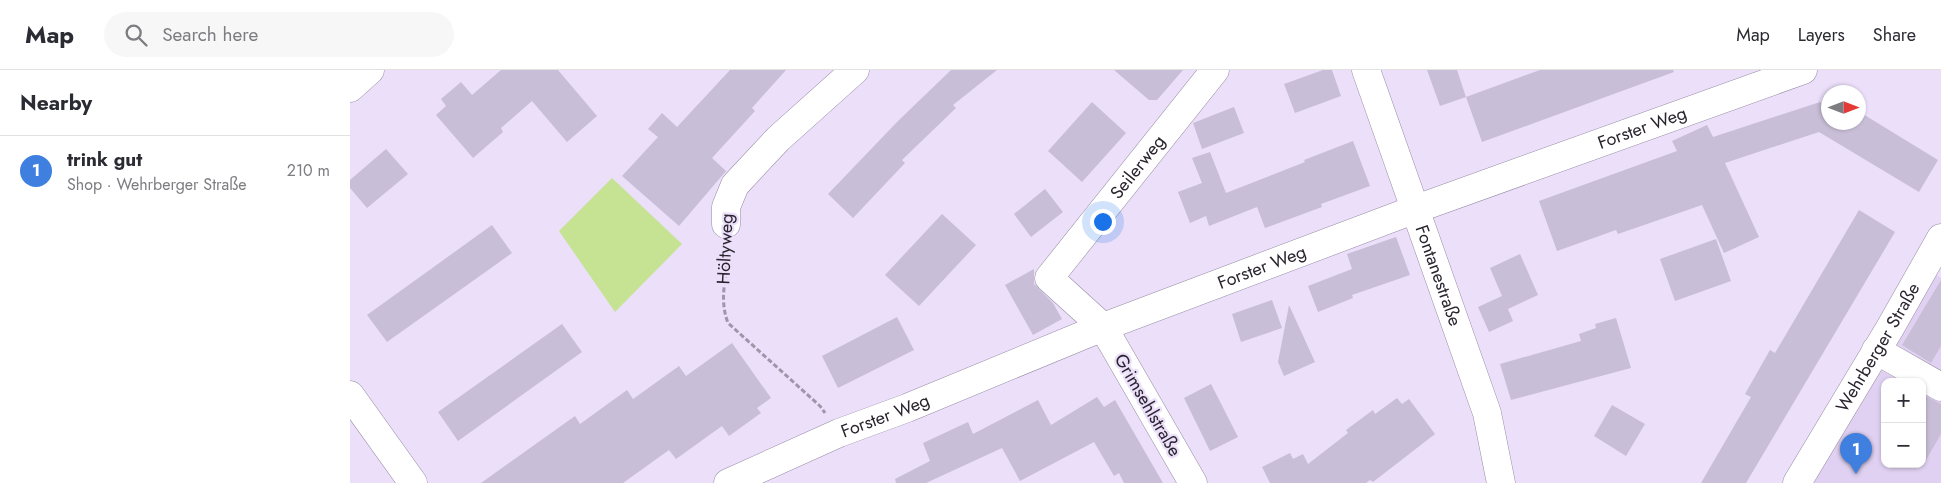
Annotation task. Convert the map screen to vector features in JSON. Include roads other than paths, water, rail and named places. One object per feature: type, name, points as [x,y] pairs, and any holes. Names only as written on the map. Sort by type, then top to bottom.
[{"type":"street","points":[[350,88],[370,70]]},
{"type":"street","name":"Höltyweg","points":[[726,224],[726,207],[735,185],[778,139],[855,70]]},
{"type":"street","name":"Seilerweg","points":[[1103,327],[1049,278],[1215,70]]},
{"type":"street","name":"Fontanestraße","points":[[1366,70],[1487,413],[1501,483]]},
{"type":"street","name":"Forster Weg","points":[[728,483],[839,434],[1103,327],[1416,209],[1803,70]]},
{"type":"street","name":"Wehrberger Straße","points":[[1797,483],[1941,238]]},
{"type":"street","name":"Grimsehlstraße","points":[[1103,327],[1193,483]]},
{"type":"street","points":[[1876,350],[1941,387]]},
{"type":"street","points":[[350,395],[413,483]]},
{"type":"place","name":"trink gut","points":[[1856,474]]}]
